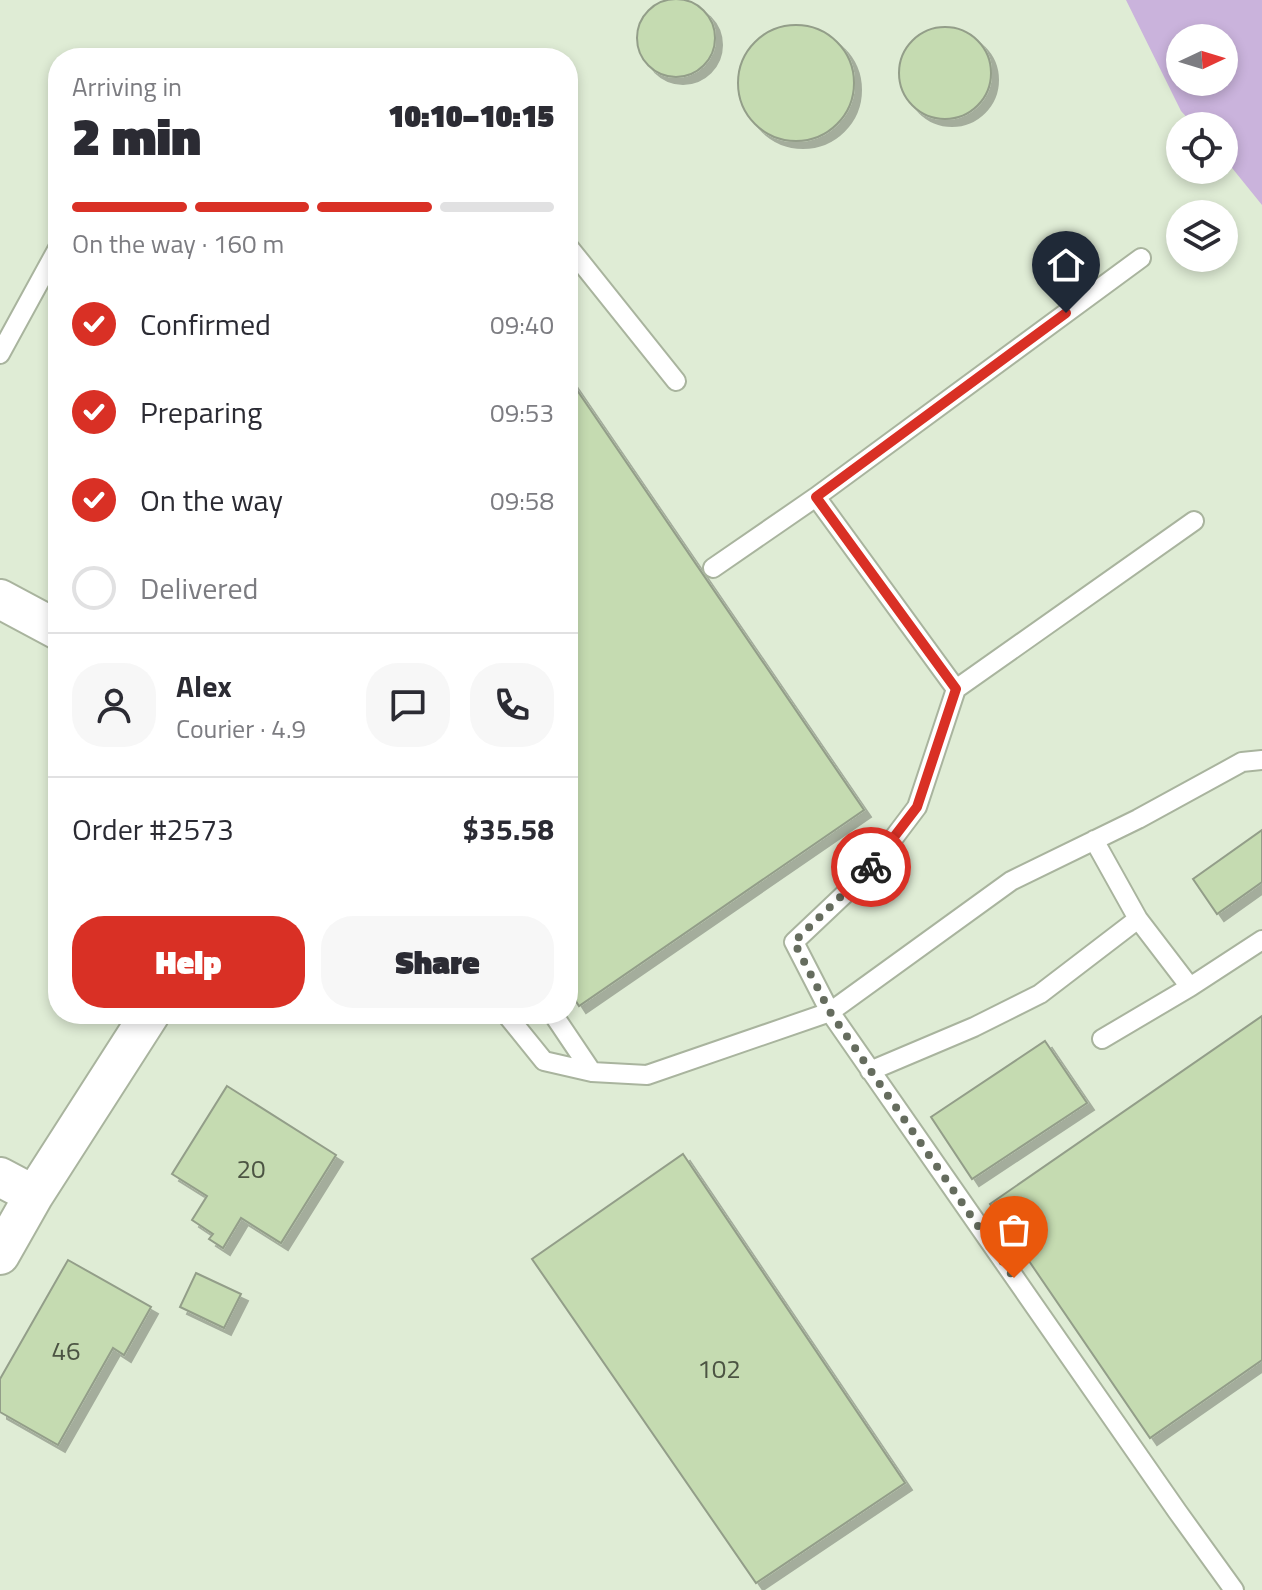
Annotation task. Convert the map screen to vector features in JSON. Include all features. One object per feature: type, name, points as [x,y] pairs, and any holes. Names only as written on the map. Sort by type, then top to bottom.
[{"type":"street","points":[[0,599],[48,625]]},
{"type":"street","points":[[0,1255],[34,1195],[144,1024]]},
{"type":"street","points":[[0,1177],[34,1195]]},
{"type":"lane","points":[[578,258],[676,381]]},
{"type":"lane","points":[[713,568],[816,497],[1141,258]]},
{"type":"lane","points":[[0,354],[48,266]]},
{"type":"lane","points":[[816,497],[956,689]]},
{"type":"lane","points":[[1194,521],[956,689],[917,807],[868,872],[794,942],[830,1012],[870,1071],[1234,1590]]},
{"type":"lane","points":[[514,1024],[544,1061],[592,1072],[647,1075],[830,1012],[1011,881],[1242,762],[1262,760]]},
{"type":"lane","points":[[1094,840],[1138,919],[1190,987]]},
{"type":"lane","points":[[870,1071],[974,1027],[1040,994],[1138,919]]},
{"type":"lane","points":[[1102,1039],[1262,940]]},
{"type":"lane","points":[[560,1024],[592,1072]]},
{"type":"shaded area","points":[[1126,0],[1262,0],[1262,205],[1238,175],[1238,112],[1182,112],[1174,96],[1238,96],[1238,24],[1166,24],[1166,81]]},
{"type":"building","points":[[668,-1],[684,-1],[698,5],[709,16],[715,38],[709,60],[698,71],[684,77],[668,77],[654,71],[643,60],[637,46],[637,30],[643,16],[654,5]]},
{"type":"building","points":[[796,25],[818,29],[837,42],[850,61],[854,83],[850,105],[837,124],[818,137],[796,141],[774,137],[755,124],[742,105],[738,83],[742,61],[755,42],[774,29]]},
{"type":"building","points":[[945,27],[971,35],[983,47],[991,73],[983,99],[971,111],[945,119],[919,111],[907,99],[899,73],[907,47],[919,35]]},
{"type":"building","points":[[578,392],[864,810],[578,1004]]},
{"type":"building","points":[[1262,830],[1262,882],[1217,914],[1193,879]]},
{"type":"building","points":[[1262,1016],[1262,1360],[1150,1438],[990,1204]]},
{"type":"building","points":[[1045,1041],[1087,1103],[972,1179],[931,1117]]},
{"type":"building","points":[[227,1086],[336,1155],[281,1243],[241,1218],[223,1248],[209,1239],[213,1234],[192,1220],[207,1196],[172,1174]]},
{"type":"building","points":[[683,1154],[905,1483],[756,1583],[532,1259]]},
{"type":"building","points":[[68,1260],[151,1307],[124,1355],[113,1348],[58,1445],[0,1412],[0,1379]]},
{"type":"building","points":[[196,1273],[241,1294],[224,1328],[180,1307]]},
{"type":"way so far","points":[[871,867],[794,942],[830,1012],[1014,1278]]},
{"type":"route","points":[[871,867],[917,807],[956,689],[816,497],[1066,313]]}]
